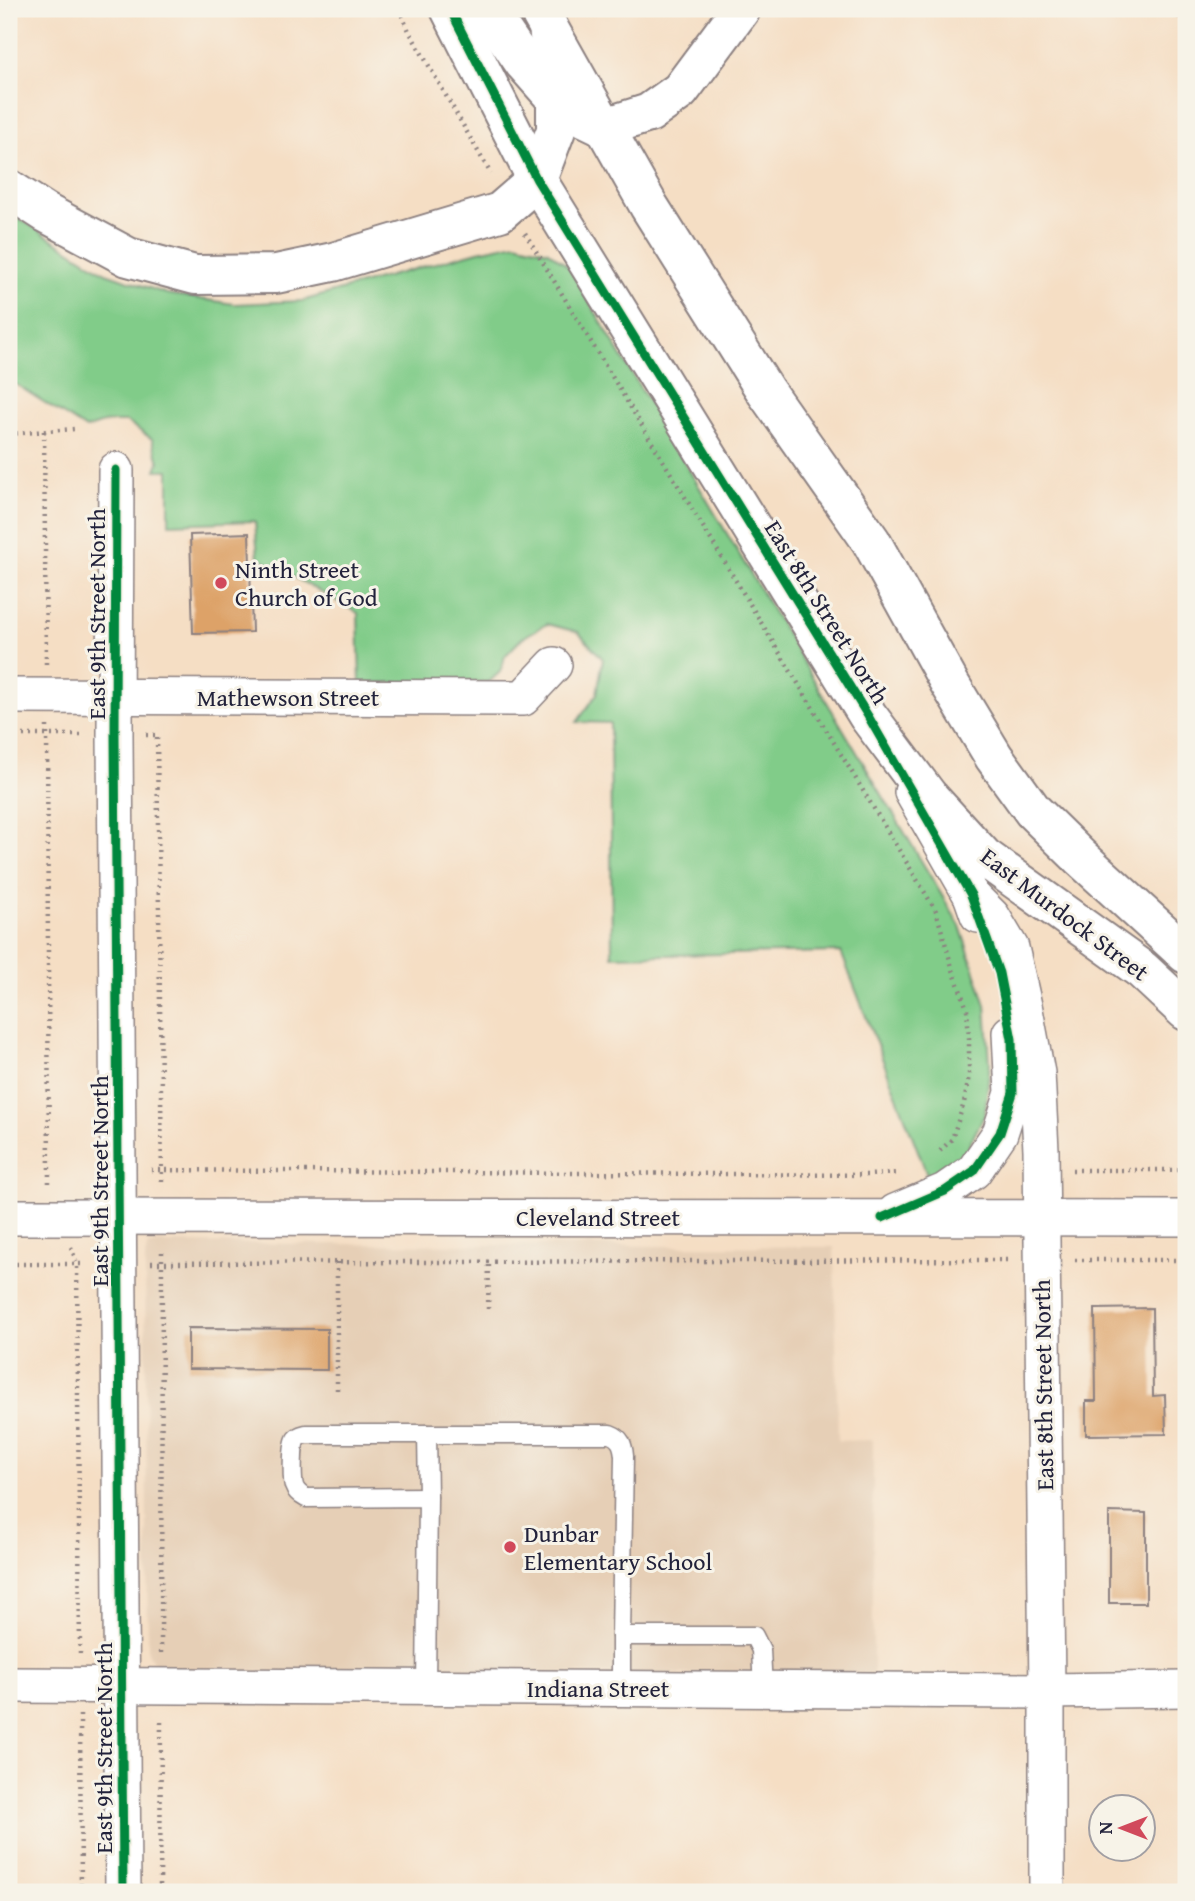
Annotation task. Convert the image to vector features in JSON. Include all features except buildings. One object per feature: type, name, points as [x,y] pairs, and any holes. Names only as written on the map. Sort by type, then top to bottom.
[{"type":"main road","name":"East 8th Street North","points":[[450,9],[537,180],[868,716]]},
{"type":"main road","points":[[487,9],[524,62],[556,99],[580,116],[605,127],[649,113],[680,91],[741,9]]},
{"type":"main road","points":[[9,189],[46,213],[128,257],[195,275],[276,274],[333,262],[500,212],[537,180],[556,130],[556,99],[543,17]]},
{"type":"main road","points":[[543,17],[649,206],[766,392],[871,541],[950,684],[994,757],[1034,811],[1186,954]]},
{"type":"main road","name":"East Murdock Street","points":[[868,716],[928,796],[984,857],[1142,970],[1186,1011]]},
{"type":"street","name":"East 9th Street North","points":[[117,470],[115,696],[123,1892]]},
{"type":"street","name":"Mathewson Street","points":[[9,696],[523,698],[554,666]]},
{"type":"street","name":"East 8th Street North","points":[[868,716],[971,895],[999,973],[1012,1039],[1013,1093],[1000,1133],[974,1171],[945,1191],[883,1218]]},
{"type":"street","name":"East 8th Street North","points":[[971,895],[992,916],[1011,948],[1037,1073],[1041,1150],[1047,1892]]},
{"type":"street","name":"Cleveland Street","points":[[9,1217],[56,1196],[118,1217],[1186,1218]]},
{"type":"street","name":"Indiana Street","points":[[9,1685],[1047,1691],[1186,1689]]},
{"type":"lane","points":[[428,1497],[306,1497],[294,1488],[296,1440],[306,1434],[617,1436],[621,1441],[624,1456],[621,1688]]},
{"type":"lane","points":[[426,1687],[427,1434]]},
{"type":"lane","points":[[621,1636],[754,1636],[761,1650],[763,1689]]},
{"type":"path","points":[[399,9],[509,204],[936,911],[967,1009],[970,1076],[952,1139],[936,1156]]},
{"type":"path","points":[[9,434],[74,429]]},
{"type":"path","points":[[44,432],[46,696],[56,1196],[77,1264],[81,1892]]},
{"type":"path","points":[[118,1178],[149,1170],[855,1175],[907,1172]]},
{"type":"path","points":[[9,1264],[1186,1260]]},
{"type":"path","points":[[337,1262],[337,1390]]},
{"type":"path","points":[[488,1309],[489,1262]]},
{"type":"shaded area","name":"Dunbar Elementary School","points":[[148,1245],[834,1247],[838,1441],[873,1440],[873,1675],[165,1671],[153,1662],[148,1652],[145,1256]]},
{"type":"green space","points":[[9,212],[106,273],[167,294],[234,304],[302,301],[478,251],[516,243],[548,251],[568,266],[960,926],[986,1005],[990,1063],[985,1114],[962,1159],[930,1182],[841,952],[612,956],[610,723],[577,722],[597,694],[603,659],[578,632],[547,624],[522,638],[505,656],[500,672],[489,682],[360,683],[358,613],[258,557],[255,521],[169,524],[169,470],[156,470],[159,462],[152,439],[127,422],[106,422],[86,429],[9,380]]},
{"type":"cycle path","points":[[450,9],[537,180],[868,716],[971,895],[999,973],[1012,1039],[1013,1093],[1000,1133],[974,1171],[945,1191],[882,1218]]},
{"type":"cycle path","points":[[116,470],[115,735],[123,1892]]},
{"type":"place","name":"Ninth Street Church of God","points":[[221,583]]},
{"type":"place","name":"Dunbar Elementary School","points":[[510,1547]]}]
